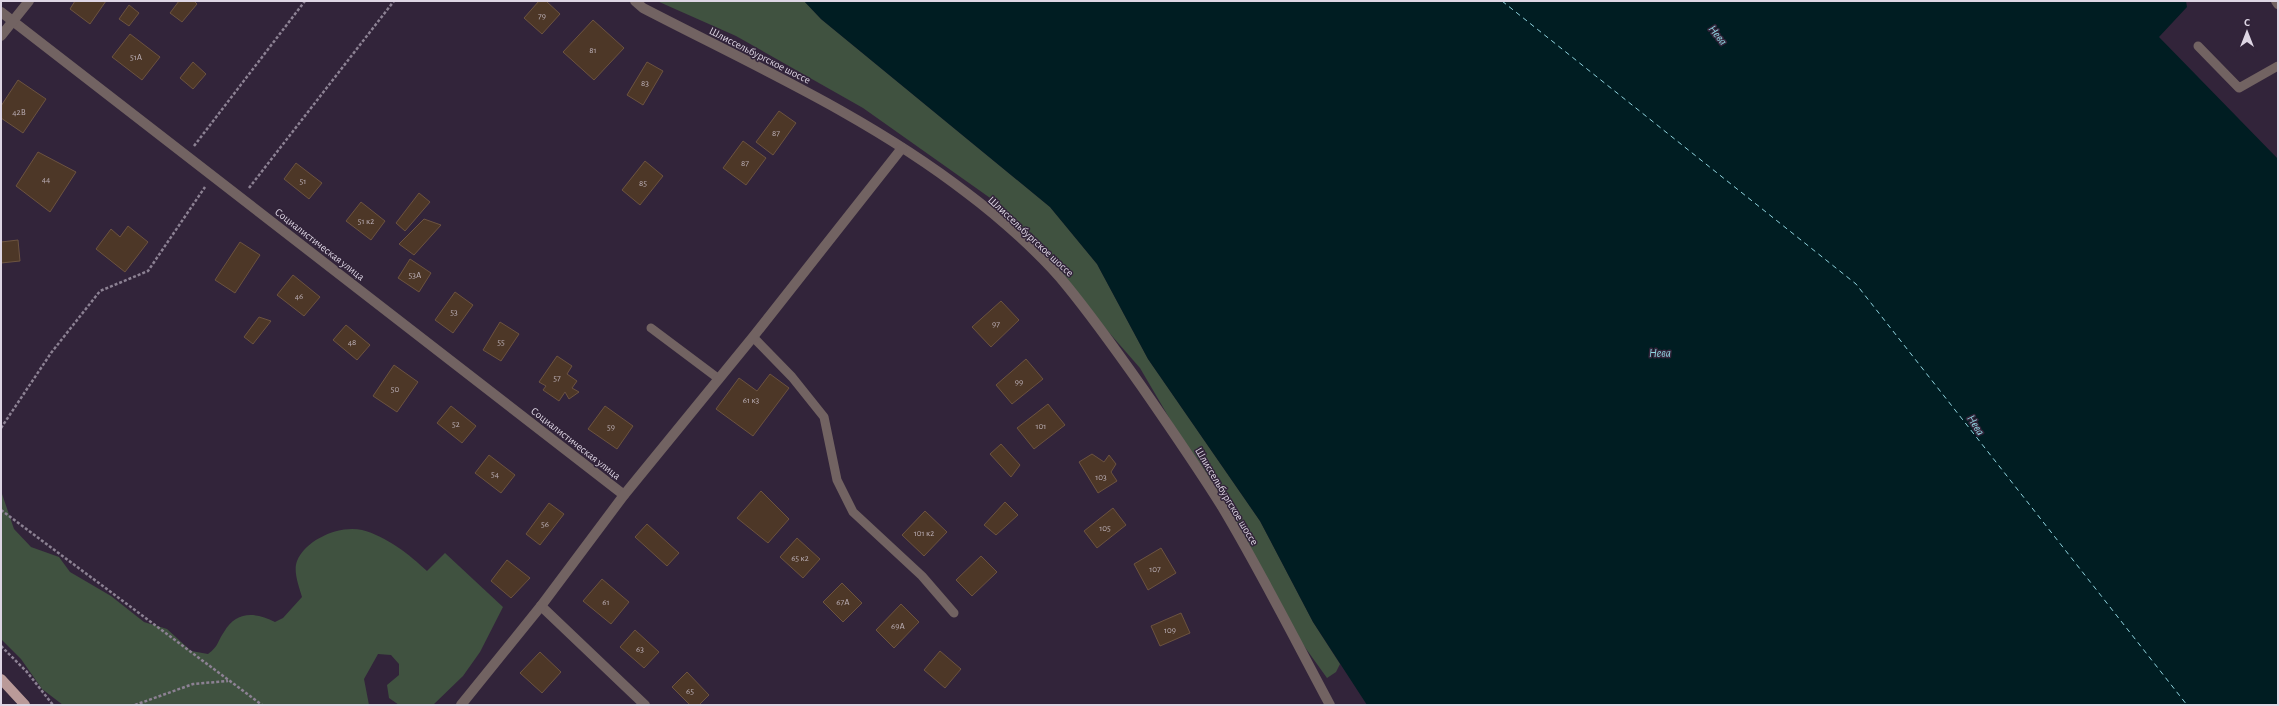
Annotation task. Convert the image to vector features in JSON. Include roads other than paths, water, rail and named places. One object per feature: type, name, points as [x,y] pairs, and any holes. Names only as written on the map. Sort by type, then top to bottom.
[{"type":"main road","points":[[1,679],[25,705]]},
{"type":"street","points":[[1,36],[29,1]]},
{"type":"street","name":"Шлиссельбургское шоссе","points":[[635,1],[656,15],[818,98],[902,148],[967,193],[1015,233],[1066,284],[1122,358],[1178,438],[1221,506],[1279,609],[1330,705]]},
{"type":"street","name":"Социалистическая улица","points":[[1,12],[624,495]]},
{"type":"street","points":[[461,705],[541,606],[624,495],[753,337],[902,148]]},
{"type":"street","points":[[541,606],[645,705]]},
{"type":"lane","points":[[2198,46],[2239,88],[2278,66]]},
{"type":"lane","points":[[651,328],[719,379]]},
{"type":"lane","points":[[753,337],[792,377],[824,417],[837,480],[853,512],[922,576],[954,613]]},
{"type":"water","name":"Нева","points":[[804,1],[2186,1],[2187,7],[2159,37],[2278,159],[2278,705],[1367,705],[1313,622],[1260,521],[1148,359],[1097,264],[1050,207],[821,19]]}]
